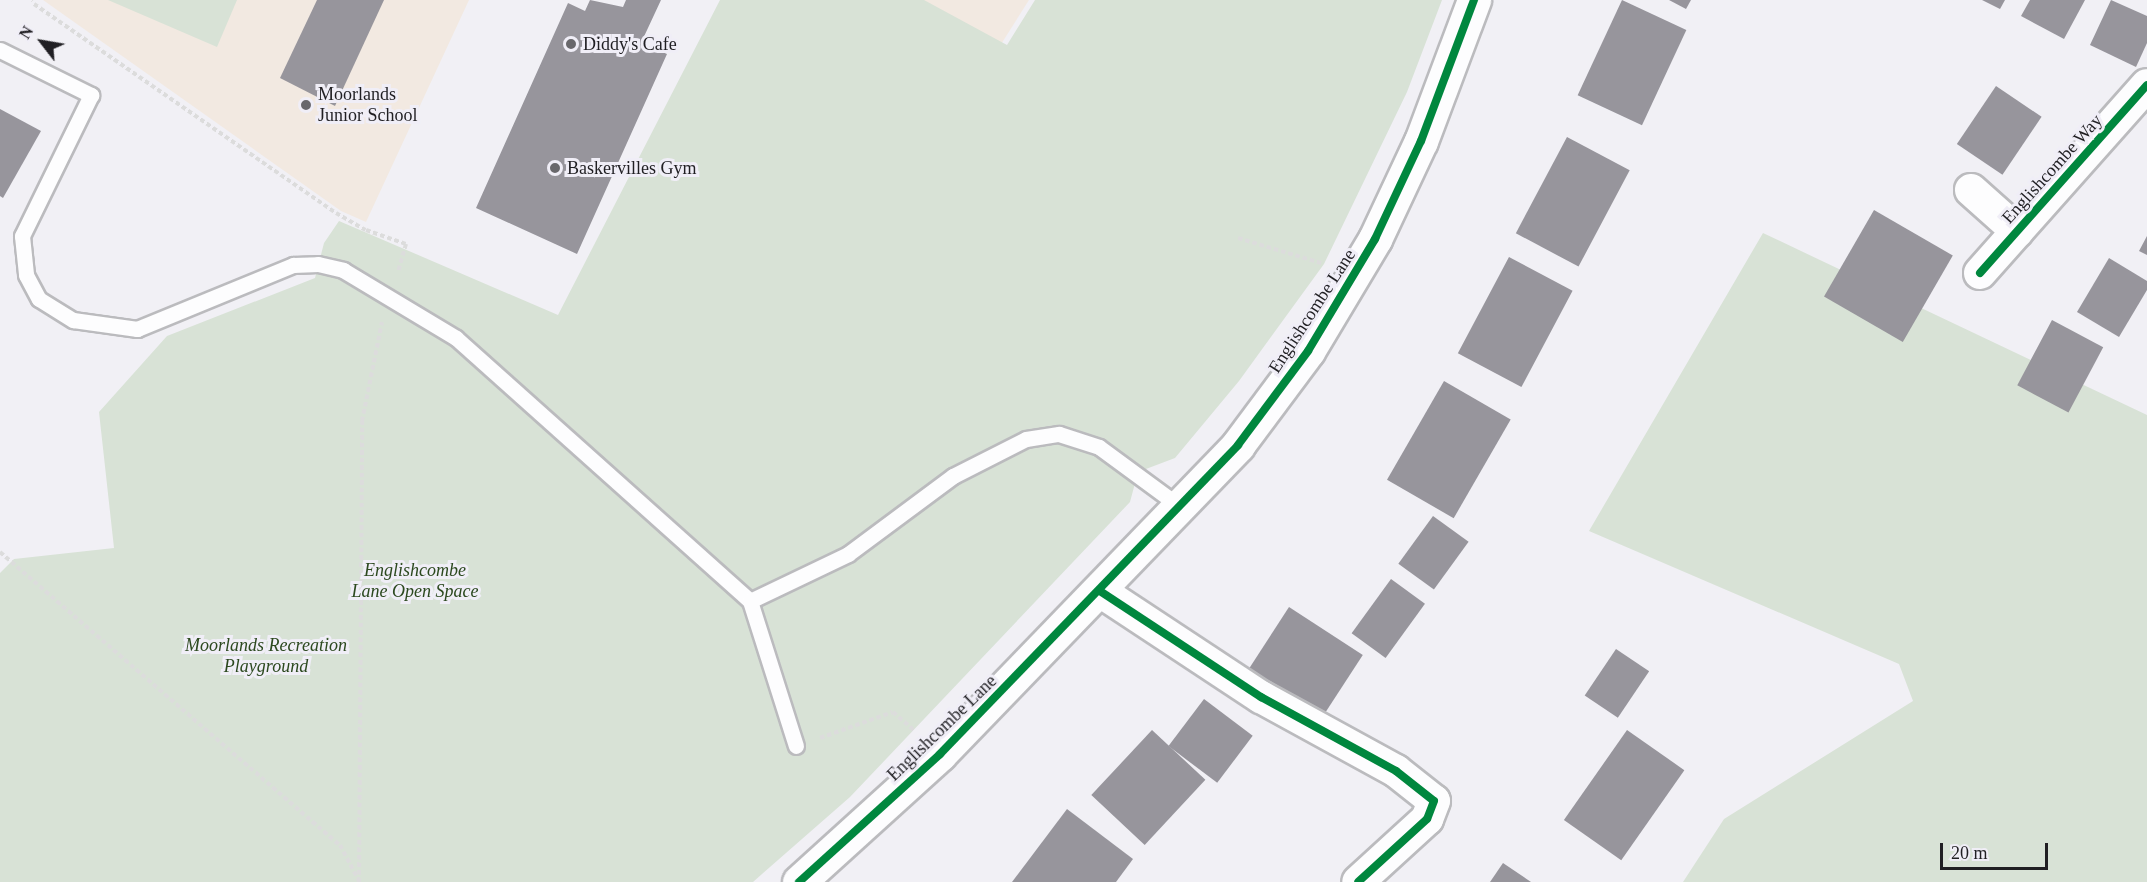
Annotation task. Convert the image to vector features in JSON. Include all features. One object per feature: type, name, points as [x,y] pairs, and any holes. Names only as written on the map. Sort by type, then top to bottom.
[{"type":"street","name":"Englishcombe Lane","points":[[800,882],[940,754],[1182,508],[1238,445],[1352,282],[1421,141],[1474,0]]},
{"type":"street","name":"Englishcombe Way","points":[[1980,273],[2147,86]]},
{"type":"street","name":"Englishcombe Way","points":[[1971,190],[2017,231]]},
{"type":"street","points":[[1100,591],[1261,697],[1396,771],[1434,801],[1427,819],[1358,882]]},
{"type":"lane","points":[[0,50],[91,95],[22,236],[26,275],[39,299],[74,320],[137,328],[293,265],[318,264],[343,270],[456,338],[750,601],[796,746]]},
{"type":"lane","points":[[750,601],[848,554],[953,476],[1026,439],[1059,434],[1099,447],[1182,508]]},
{"type":"path","points":[[33,2],[336,213],[366,230],[406,244],[369,372],[362,421],[359,882]]},
{"type":"path","points":[[1238,238],[1324,264],[1352,282]]},
{"type":"path","points":[[0,552],[340,845],[359,882]]},
{"type":"path","points":[[796,746],[893,712],[940,754]]},
{"type":"shaded area","name":"Moorlands Junior School","points":[[43,0],[469,0],[366,222],[341,211]]},
{"type":"shaded area","points":[[922,0],[1029,0],[998,49]]},
{"type":"green space","points":[[108,0],[237,0],[217,47]]},
{"type":"green space","name":"Englishcombe Lane Open Space","points":[[720,0],[924,0],[1007,45],[1035,0],[1442,0],[1407,92],[1324,264],[1239,381],[1175,458],[1138,472],[1130,502],[850,797],[753,882],[0,882],[0,573],[14,559],[114,548],[99,412],[167,336],[315,278],[324,243],[339,221],[558,315]]},
{"type":"green space","points":[[1763,233],[2147,415],[2147,882],[1683,882],[1724,819],[1913,701],[1899,664],[1589,531]]},
{"type":"building","points":[[317,0],[384,0],[335,106],[280,78]]},
{"type":"building","points":[[590,0],[623,7],[626,0],[661,0],[641,43],[667,54],[577,254],[476,208],[568,3],[585,11]]},
{"type":"building","points":[[1622,0],[1686,30],[1642,125],[1578,95]]},
{"type":"building","points":[[1669,0],[1691,0],[1686,9]]},
{"type":"building","points":[[1982,0],[2005,0],[2000,9]]},
{"type":"building","points":[[2030,0],[2085,0],[2064,39],[2021,16]]},
{"type":"building","points":[[2111,0],[2147,16],[2147,43],[2136,67],[2090,45]]},
{"type":"building","points":[[1996,86],[2042,117],[2002,175],[1957,144]]},
{"type":"building","points":[[0,109],[41,131],[3,198],[0,196]]},
{"type":"building","points":[[1567,137],[1630,170],[1579,267],[1516,233]]},
{"type":"building","points":[[1874,210],[1953,256],[1903,342],[1824,297]]},
{"type":"building","points":[[2147,236],[2147,255],[2139,251]]},
{"type":"building","points":[[1509,257],[1573,291],[1521,387],[1458,353]]},
{"type":"building","points":[[2109,258],[2147,281],[2147,290],[2119,337],[2077,312]]},
{"type":"building","points":[[2052,320],[2103,347],[2068,413],[2017,385]]},
{"type":"building","points":[[1444,381],[1511,420],[1454,518],[1387,480]]},
{"type":"building","points":[[1433,516],[1469,542],[1434,590],[1398,564]]},
{"type":"building","points":[[1391,579],[1425,604],[1386,658],[1352,633]]},
{"type":"building","points":[[1289,607],[1363,655],[1319,723],[1245,675]]},
{"type":"building","points":[[1616,649],[1649,671],[1618,718],[1585,695]]},
{"type":"building","points":[[1204,699],[1253,736],[1217,783],[1168,746]]},
{"type":"building","points":[[1152,730],[1205,780],[1145,845],[1091,795]]},
{"type":"building","points":[[1627,730],[1684,770],[1621,860],[1564,820]]},
{"type":"building","points":[[1067,809],[1133,859],[1116,882],[1012,882]]},
{"type":"building","points":[[1503,863],[1531,882],[1490,882]]},
{"type":"cycle path","points":[[799,882],[940,754],[1238,445],[1308,351],[1375,239],[1421,141],[1474,0]]},
{"type":"cycle path","points":[[1980,273],[2147,85]]},
{"type":"cycle path","points":[[1100,591],[1261,697],[1396,771],[1434,801],[1427,819],[1358,882]]},
{"type":"place","name":"Diddy's Cafe","points":[[571,44]]},
{"type":"place","name":"Moorlands Junior School","points":[[306,105]]},
{"type":"place","name":"Baskervilles Gym","points":[[555,168]]},
{"type":"park label","name":"Moorlands Recreation Playground","points":[[266,656]]}]
